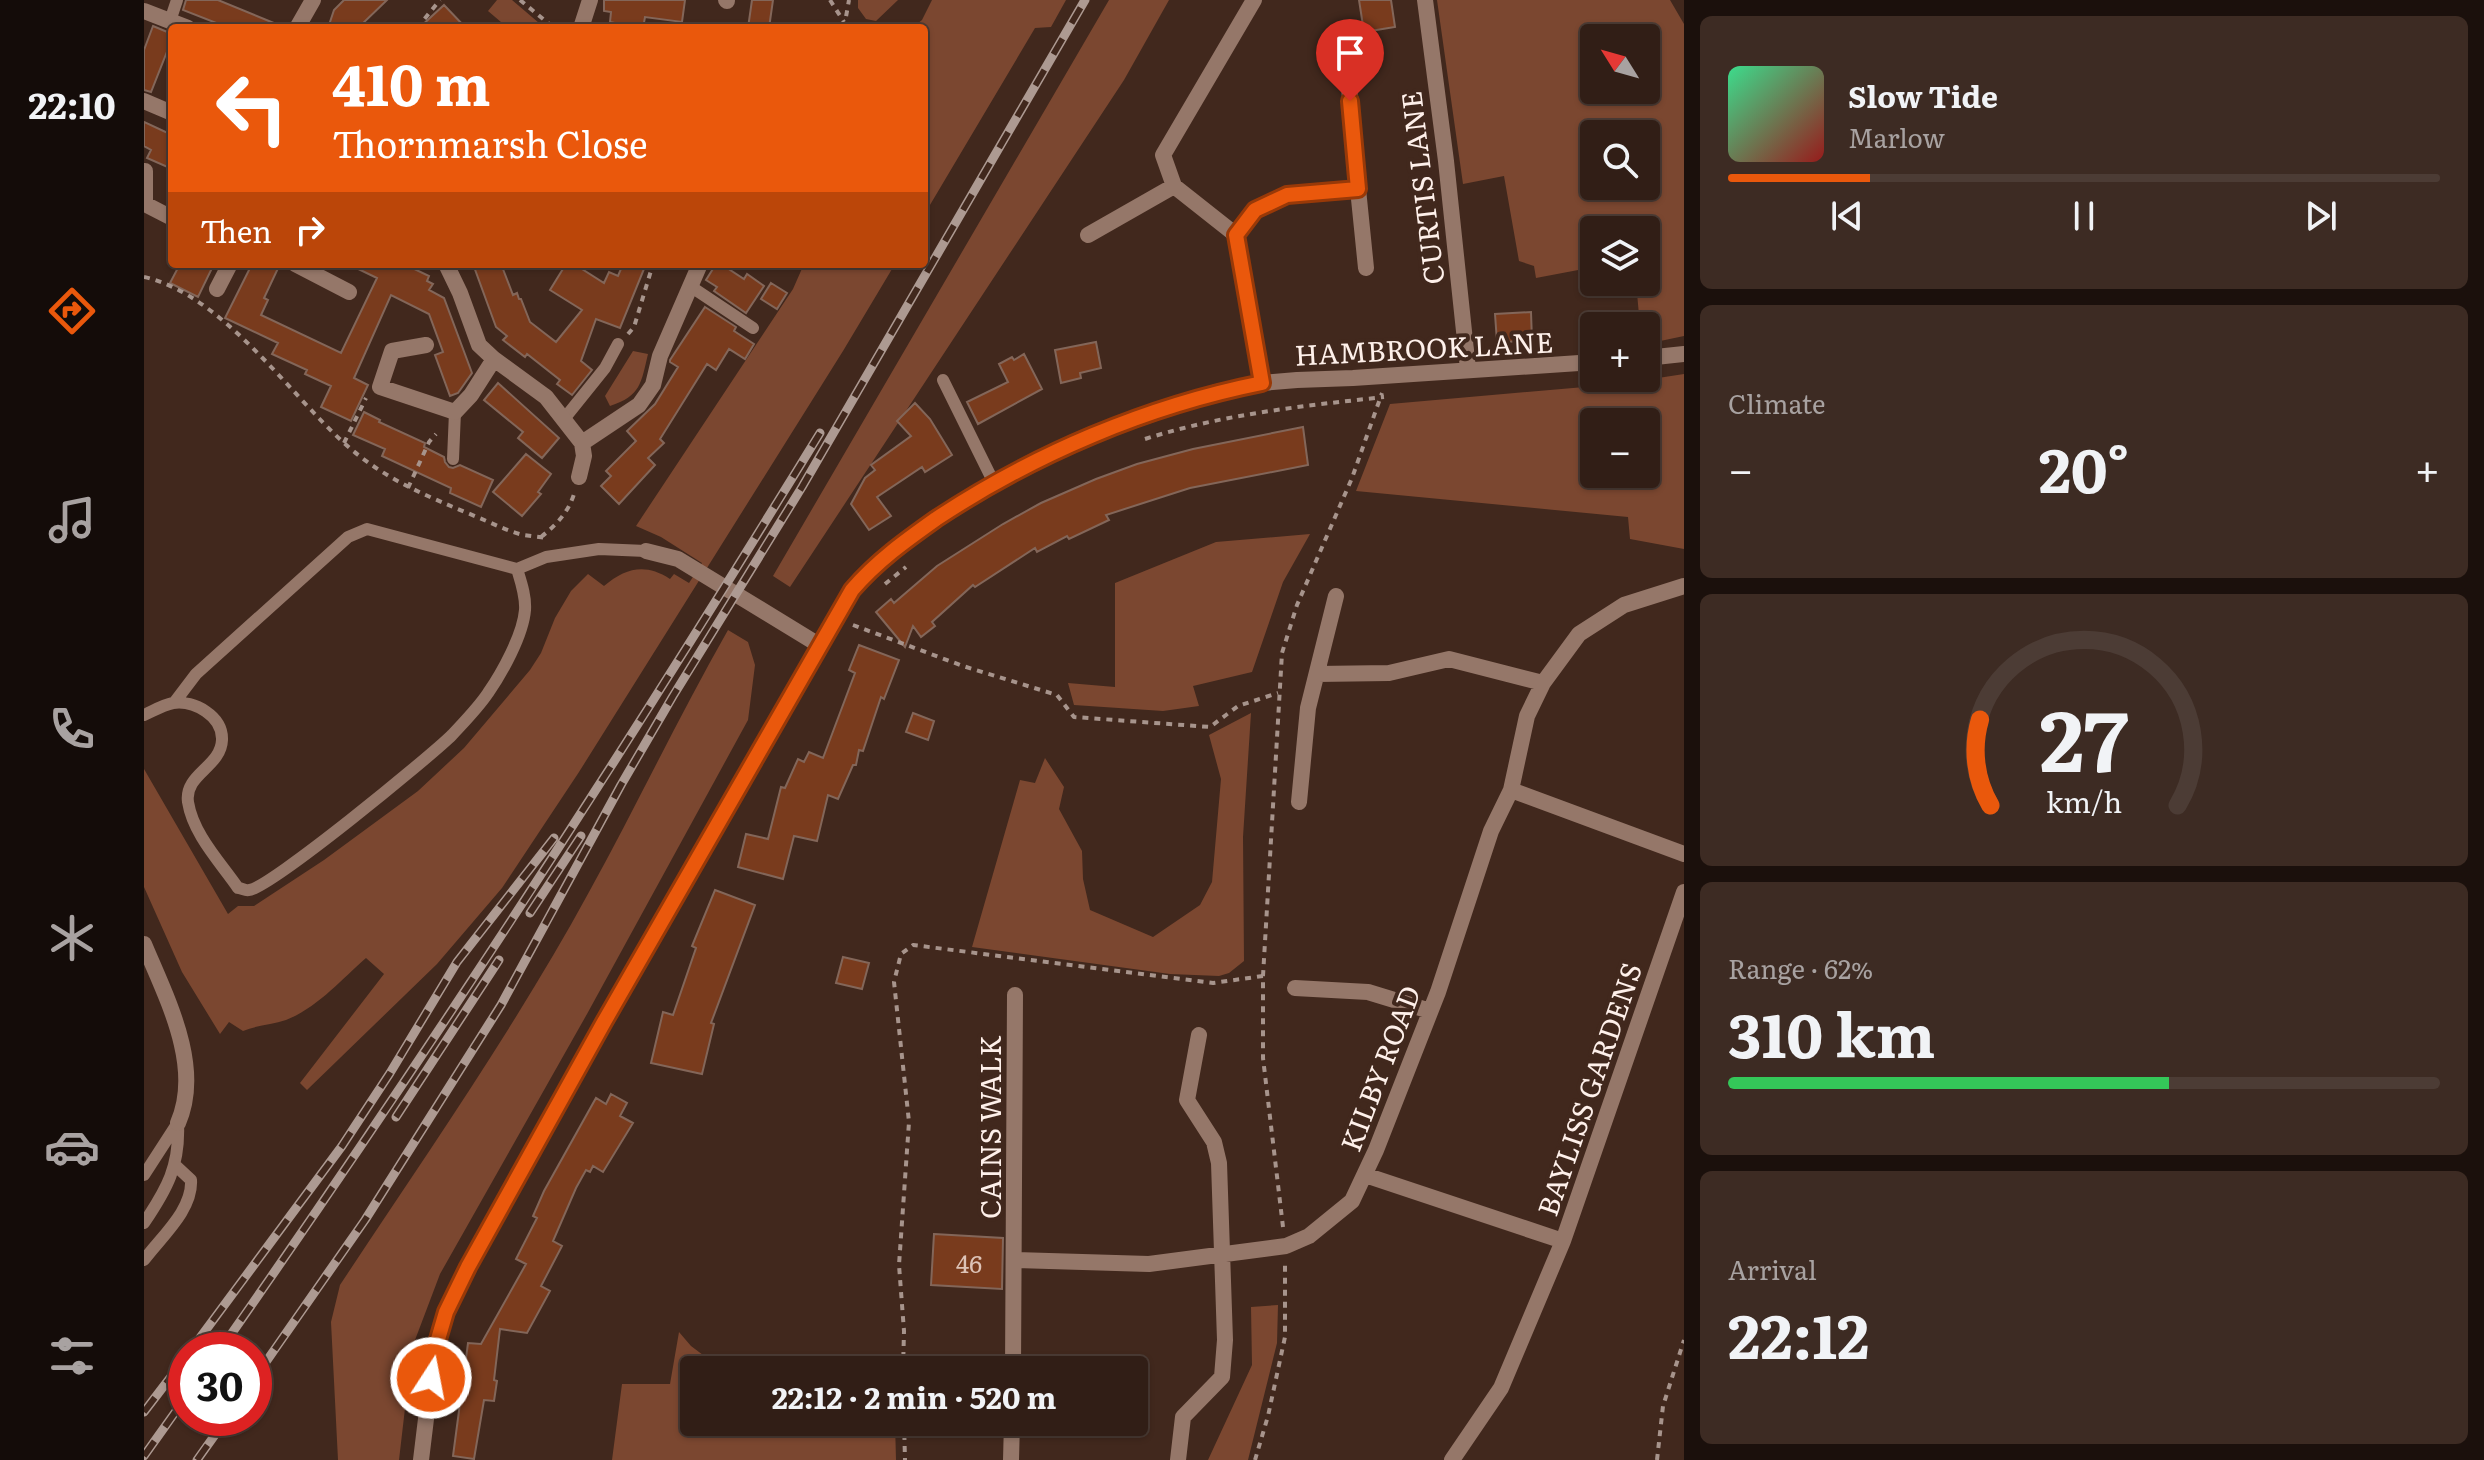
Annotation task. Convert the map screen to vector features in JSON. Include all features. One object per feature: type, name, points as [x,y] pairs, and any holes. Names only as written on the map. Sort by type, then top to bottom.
[{"type":"street","points":[[299,24],[313,0]]},
{"type":"street","points":[[582,24],[590,0]]},
{"type":"street","points":[[1254,0],[1163,155],[1174,186],[1236,235],[1262,383]]},
{"type":"street","name":"CURTIS LANE","points":[[1425,0],[1468,369]]},
{"type":"street","points":[[144,11],[178,24]]},
{"type":"street","points":[[1345,42],[1366,268]]},
{"type":"street","points":[[144,101],[168,111]]},
{"type":"street","points":[[145,171],[145,204],[168,216]]},
{"type":"street","points":[[1088,235],[1174,186]]},
{"type":"street","points":[[1236,235],[1255,210],[1287,195],[1358,189]]},
{"type":"street","points":[[217,289],[228,268]]},
{"type":"street","points":[[303,268],[349,292]]},
{"type":"street","points":[[448,268],[479,345],[546,397],[582,443],[584,456],[579,477]]},
{"type":"street","points":[[582,443],[639,405],[653,385],[660,356],[698,268]]},
{"type":"street","points":[[426,345],[392,351],[380,387],[455,412],[471,395],[494,359]]},
{"type":"street","points":[[1660,357],[1684,354]]},
{"type":"street","name":"HAMBROOK LANE","points":[[421,1460],[434,1353],[446,1312],[468,1267],[819,645],[852,590],[874,565],[922,529],[1030,464],[1112,428],[1216,392],[1262,383],[1580,363]]},
{"type":"street","points":[[646,551],[678,559],[819,645]]},
{"type":"street","name":"KILBY ROAD","points":[[1015,1260],[1149,1264],[1286,1246],[1309,1236],[1352,1201],[1430,1011],[1491,831],[1511,790],[1527,716],[1543,683],[1579,634],[1624,605],[1684,586]]},
{"type":"street","points":[[1299,802],[1308,708],[1336,596]]},
{"type":"street","points":[[1317,674],[1389,673],[1449,659],[1543,683]]},
{"type":"street","points":[[1511,790],[1684,854]]},
{"type":"street","name":"BAYLISS GARDENS","points":[[1365,1175],[1563,1241],[1684,892]]},
{"type":"street","points":[[144,944],[180,1037],[186,1079],[178,1123]]},
{"type":"street","points":[[1295,988],[1368,992],[1430,1011]]},
{"type":"street","name":"CAINS WALK","points":[[1015,995],[1015,1260]]},
{"type":"street","points":[[1178,1460],[1183,1417],[1222,1377],[1225,1340],[1219,1163],[1214,1142],[1187,1100],[1199,1035]]},
{"type":"street","points":[[1452,1460],[1501,1388],[1563,1241]]},
{"type":"street","points":[[1013,1356],[1015,1260]]},
{"type":"street","points":[[1011,1460],[1012,1436]]},
{"type":"lane","points":[[170,21],[177,0]]},
{"type":"lane","points":[[690,286],[753,328]]},
{"type":"lane","points":[[564,419],[605,368],[618,344]]},
{"type":"lane","points":[[943,380],[994,483]]},
{"type":"lane","points":[[453,459],[455,412]]},
{"type":"lane","points":[[174,703],[196,674],[348,537],[367,529],[517,569],[546,557],[599,549],[646,551]]},
{"type":"lane","points":[[144,715],[174,703],[189,704],[206,711],[217,722],[222,738],[219,752],[187,789],[188,803],[195,825],[238,888],[250,890],[261,886],[420,763],[452,735],[488,694],[520,630],[525,611],[517,569]]},
{"type":"lane","points":[[144,1223],[176,1166],[178,1123]]},
{"type":"lane","points":[[144,1175],[178,1123]]},
{"type":"lane","points":[[144,1260],[187,1203],[192,1191],[191,1180],[176,1166]]},
{"type":"path","points":[[420,24],[440,0]]},
{"type":"path","points":[[520,0],[549,24]]},
{"type":"path","points":[[830,0],[844,24]]},
{"type":"path","points":[[845,24],[849,0]]},
{"type":"path","points":[[618,344],[634,327],[652,268]]},
{"type":"path","points":[[144,277],[156,280],[202,305],[252,347],[344,443],[376,468],[408,488],[520,534],[555,540]]},
{"type":"path","points":[[1255,1460],[1285,1337],[1286,1246],[1263,1058],[1263,976],[1282,653],[1297,605],[1352,478],[1382,397],[1383,375]]},
{"type":"path","points":[[344,443],[372,386],[380,387]]},
{"type":"path","points":[[1144,440],[1181,428],[1295,405],[1397,395]]},
{"type":"path","points":[[408,488],[429,442],[455,412]]},
{"type":"path","points":[[541,537],[558,523],[571,505],[579,477]]},
{"type":"path","points":[[878,590],[911,563]]},
{"type":"path","points":[[847,622],[963,666],[1057,695],[1074,717],[1210,727],[1238,706],[1278,693]]},
{"type":"path","points":[[903,1356],[899,1265],[909,1122],[894,982],[901,954],[913,945],[1213,983],[1263,976]]},
{"type":"path","points":[[1657,1460],[1663,1406],[1684,1340]]},
{"type":"path","points":[[904,1436],[905,1460]]},
{"type":"shaded area","points":[[497,0],[512,0],[539,23],[503,24],[488,11]]},
{"type":"shaded area","points":[[858,0],[898,0],[876,21],[866,19],[858,8]]},
{"type":"shaded area","points":[[932,0],[1066,0],[1051,27],[1035,28],[928,208],[928,24],[917,24]]},
{"type":"shaded area","points":[[1109,0],[1169,0],[1124,80],[790,587],[773,576]]},
{"type":"shaded area","points":[[1437,0],[1670,0],[1684,24],[1684,336],[1660,341],[1660,312],[1639,312],[1637,296],[1660,296],[1660,216],[1580,216],[1580,270],[1536,278],[1534,266],[1519,261],[1504,176],[1463,184]]},
{"type":"shaded area","points":[[802,268],[893,268],[579,772],[502,888],[437,964],[307,1090],[300,1083],[384,974],[366,958],[329,992],[297,1015],[243,1031],[229,1022],[220,1034],[182,972],[144,887],[144,769],[228,914],[238,906],[254,906],[324,860],[418,791],[464,748],[530,670],[571,591],[588,574],[604,586],[620,575],[644,569],[670,579],[674,574],[689,583],[702,563],[661,537],[636,526],[793,289]]},
{"type":"shaded area","points":[[633,351],[648,354],[641,381],[628,398],[610,406],[605,396]]},
{"type":"shaded area","points":[[1684,374],[1684,549],[1630,539],[1628,517],[1356,491],[1390,404],[1580,387],[1580,392],[1660,392],[1660,378]]},
{"type":"shaded area","points":[[1310,534],[1283,582],[1252,672],[1193,686],[1199,706],[1163,711],[1074,705],[1068,683],[1115,687],[1115,583],[1216,542]]},
{"type":"shaded area","points":[[728,630],[748,642],[755,665],[748,720],[440,1274],[412,1348],[399,1460],[338,1460],[331,1322],[340,1285],[469,1091],[561,943]]},
{"type":"shaded area","points":[[1251,713],[1243,837],[1244,961],[1229,973],[1219,976],[1170,974],[972,947],[1020,780],[1035,783],[1045,758],[1064,787],[1059,809],[1082,851],[1083,879],[1090,910],[1153,937],[1200,905],[1212,882],[1221,779],[1209,735]]},
{"type":"shaded area","points":[[1278,1305],[1277,1343],[1248,1460],[1208,1460],[1252,1365],[1251,1307]]},
{"type":"shaded area","points":[[679,1332],[691,1346],[703,1355],[711,1356],[680,1356],[680,1436],[895,1436],[896,1460],[612,1460],[622,1384],[670,1384]]},
{"type":"building","points":[[186,0],[218,0],[276,24],[219,24],[183,10]]},
{"type":"building","points":[[344,0],[387,0],[362,24],[329,24],[334,10]]},
{"type":"building","points":[[604,0],[685,0],[682,22],[645,17],[644,24],[615,24],[610,22],[611,12],[604,11]]},
{"type":"building","points":[[752,0],[773,0],[770,24],[749,24]]},
{"type":"building","points":[[1359,0],[1391,0],[1395,27],[1364,32]]},
{"type":"building","points":[[444,5],[462,24],[423,24]]},
{"type":"building","points":[[153,26],[168,32],[168,49],[151,92],[144,90],[144,50]]},
{"type":"building","points":[[144,122],[168,133],[168,167],[147,158],[151,150],[144,146]]},
{"type":"building","points":[[178,268],[212,268],[198,297],[170,283]]},
{"type":"building","points":[[250,268],[278,268],[264,298],[268,300],[261,315],[341,353],[377,278],[356,268],[412,268],[429,276],[427,281],[433,284],[429,290],[444,298],[472,373],[458,393],[450,396],[435,355],[443,352],[429,314],[391,295],[354,378],[368,385],[351,421],[321,407],[331,386],[305,374],[307,370],[272,354],[278,343],[225,318]]},
{"type":"building","points":[[474,268],[503,268],[513,295],[517,293],[521,299],[530,322],[556,342],[582,310],[550,290],[564,268],[580,268],[604,283],[609,272],[618,276],[621,268],[644,268],[620,328],[596,319],[581,361],[592,370],[572,395],[557,384],[560,380],[503,340],[507,336],[496,327]]},
{"type":"building","points":[[714,268],[727,268],[744,279],[747,274],[764,286],[746,313],[714,291],[717,287],[706,280]]},
{"type":"building","points":[[771,283],[787,293],[777,309],[761,299]]},
{"type":"building","points":[[705,307],[736,327],[734,331],[754,344],[745,359],[729,349],[716,370],[707,364],[660,439],[664,443],[648,458],[655,465],[619,504],[601,486],[611,476],[606,471],[636,441],[627,431],[655,404],[678,367],[670,360]]},
{"type":"building","points":[[1531,312],[1532,341],[1497,342],[1495,314]]},
{"type":"building","points":[[1096,342],[1101,368],[1080,373],[1081,378],[1061,383],[1055,350]]},
{"type":"building","points":[[1024,354],[1042,389],[978,424],[967,402],[1008,382],[999,364]]},
{"type":"building","points":[[498,383],[559,438],[542,458],[518,438],[523,432],[484,400]]},
{"type":"building","points":[[915,403],[930,419],[952,455],[925,472],[922,467],[877,497],[891,516],[869,530],[851,504],[865,478],[875,470],[871,465],[911,436],[897,421]]},
{"type":"building","points":[[364,412],[425,443],[424,447],[444,457],[449,467],[460,465],[493,480],[481,507],[450,493],[451,488],[382,456],[385,449],[353,435]]},
{"type":"building","points":[[1303,427],[1308,465],[1190,488],[1106,515],[1109,520],[1069,539],[1067,536],[1037,552],[1035,548],[975,587],[973,585],[932,622],[935,626],[921,637],[913,626],[905,647],[876,612],[891,599],[894,603],[937,566],[1003,524],[1096,479],[1193,449]]},
{"type":"building","points":[[526,454],[551,474],[538,492],[541,494],[522,516],[493,492]]},
{"type":"building","points":[[859,645],[899,660],[884,699],[881,697],[863,751],[859,750],[856,765],[853,765],[838,799],[828,795],[817,841],[794,836],[783,879],[738,867],[746,834],[768,839],[781,787],[785,788],[798,759],[804,762],[809,752],[823,758],[855,673],[849,670]]},
{"type":"building","points":[[913,713],[934,721],[928,740],[906,732]]},
{"type":"building","points":[[715,890],[755,905],[711,1023],[714,1024],[702,1074],[651,1063],[663,1012],[673,1015],[696,948],[692,946]]},
{"type":"building","points":[[843,957],[869,963],[862,989],[836,983]]},
{"type":"building","points":[[611,1094],[627,1103],[620,1116],[633,1123],[603,1172],[593,1166],[590,1172],[586,1170],[576,1188],[553,1241],[562,1246],[541,1286],[550,1291],[527,1333],[500,1329],[494,1401],[484,1400],[474,1459],[453,1456],[468,1343],[481,1344],[526,1264],[516,1259],[537,1218],[533,1216],[544,1191],[596,1098],[606,1104]]},
{"type":"building","points":[[934,1234],[1003,1238],[1002,1289],[931,1285]]},
{"type":"railway","points":[[272,1353],[365,1220],[501,1005],[621,785],[802,487],[1085,0]]},
{"type":"railway","points":[[233,1332],[527,896],[820,433]]},
{"type":"railway","points":[[530,913],[581,836]]},
{"type":"railway","points":[[204,1332],[342,1146],[457,962],[554,838]]},
{"type":"railway","points":[[396,1117],[499,960]]},
{"type":"railway","points":[[144,1412],[168,1381]]},
{"type":"railway","points":[[144,1456],[168,1422]]},
{"type":"railway","points":[[197,1460],[214,1436]]},
{"type":"route","points":[[431,1378],[434,1353],[446,1312],[468,1267],[604,1022],[852,590],[874,565],[910,537],[994,483],[1030,464],[1112,428],[1216,392],[1262,383],[1236,235],[1255,210],[1287,195],[1358,189],[1350,101]]}]
